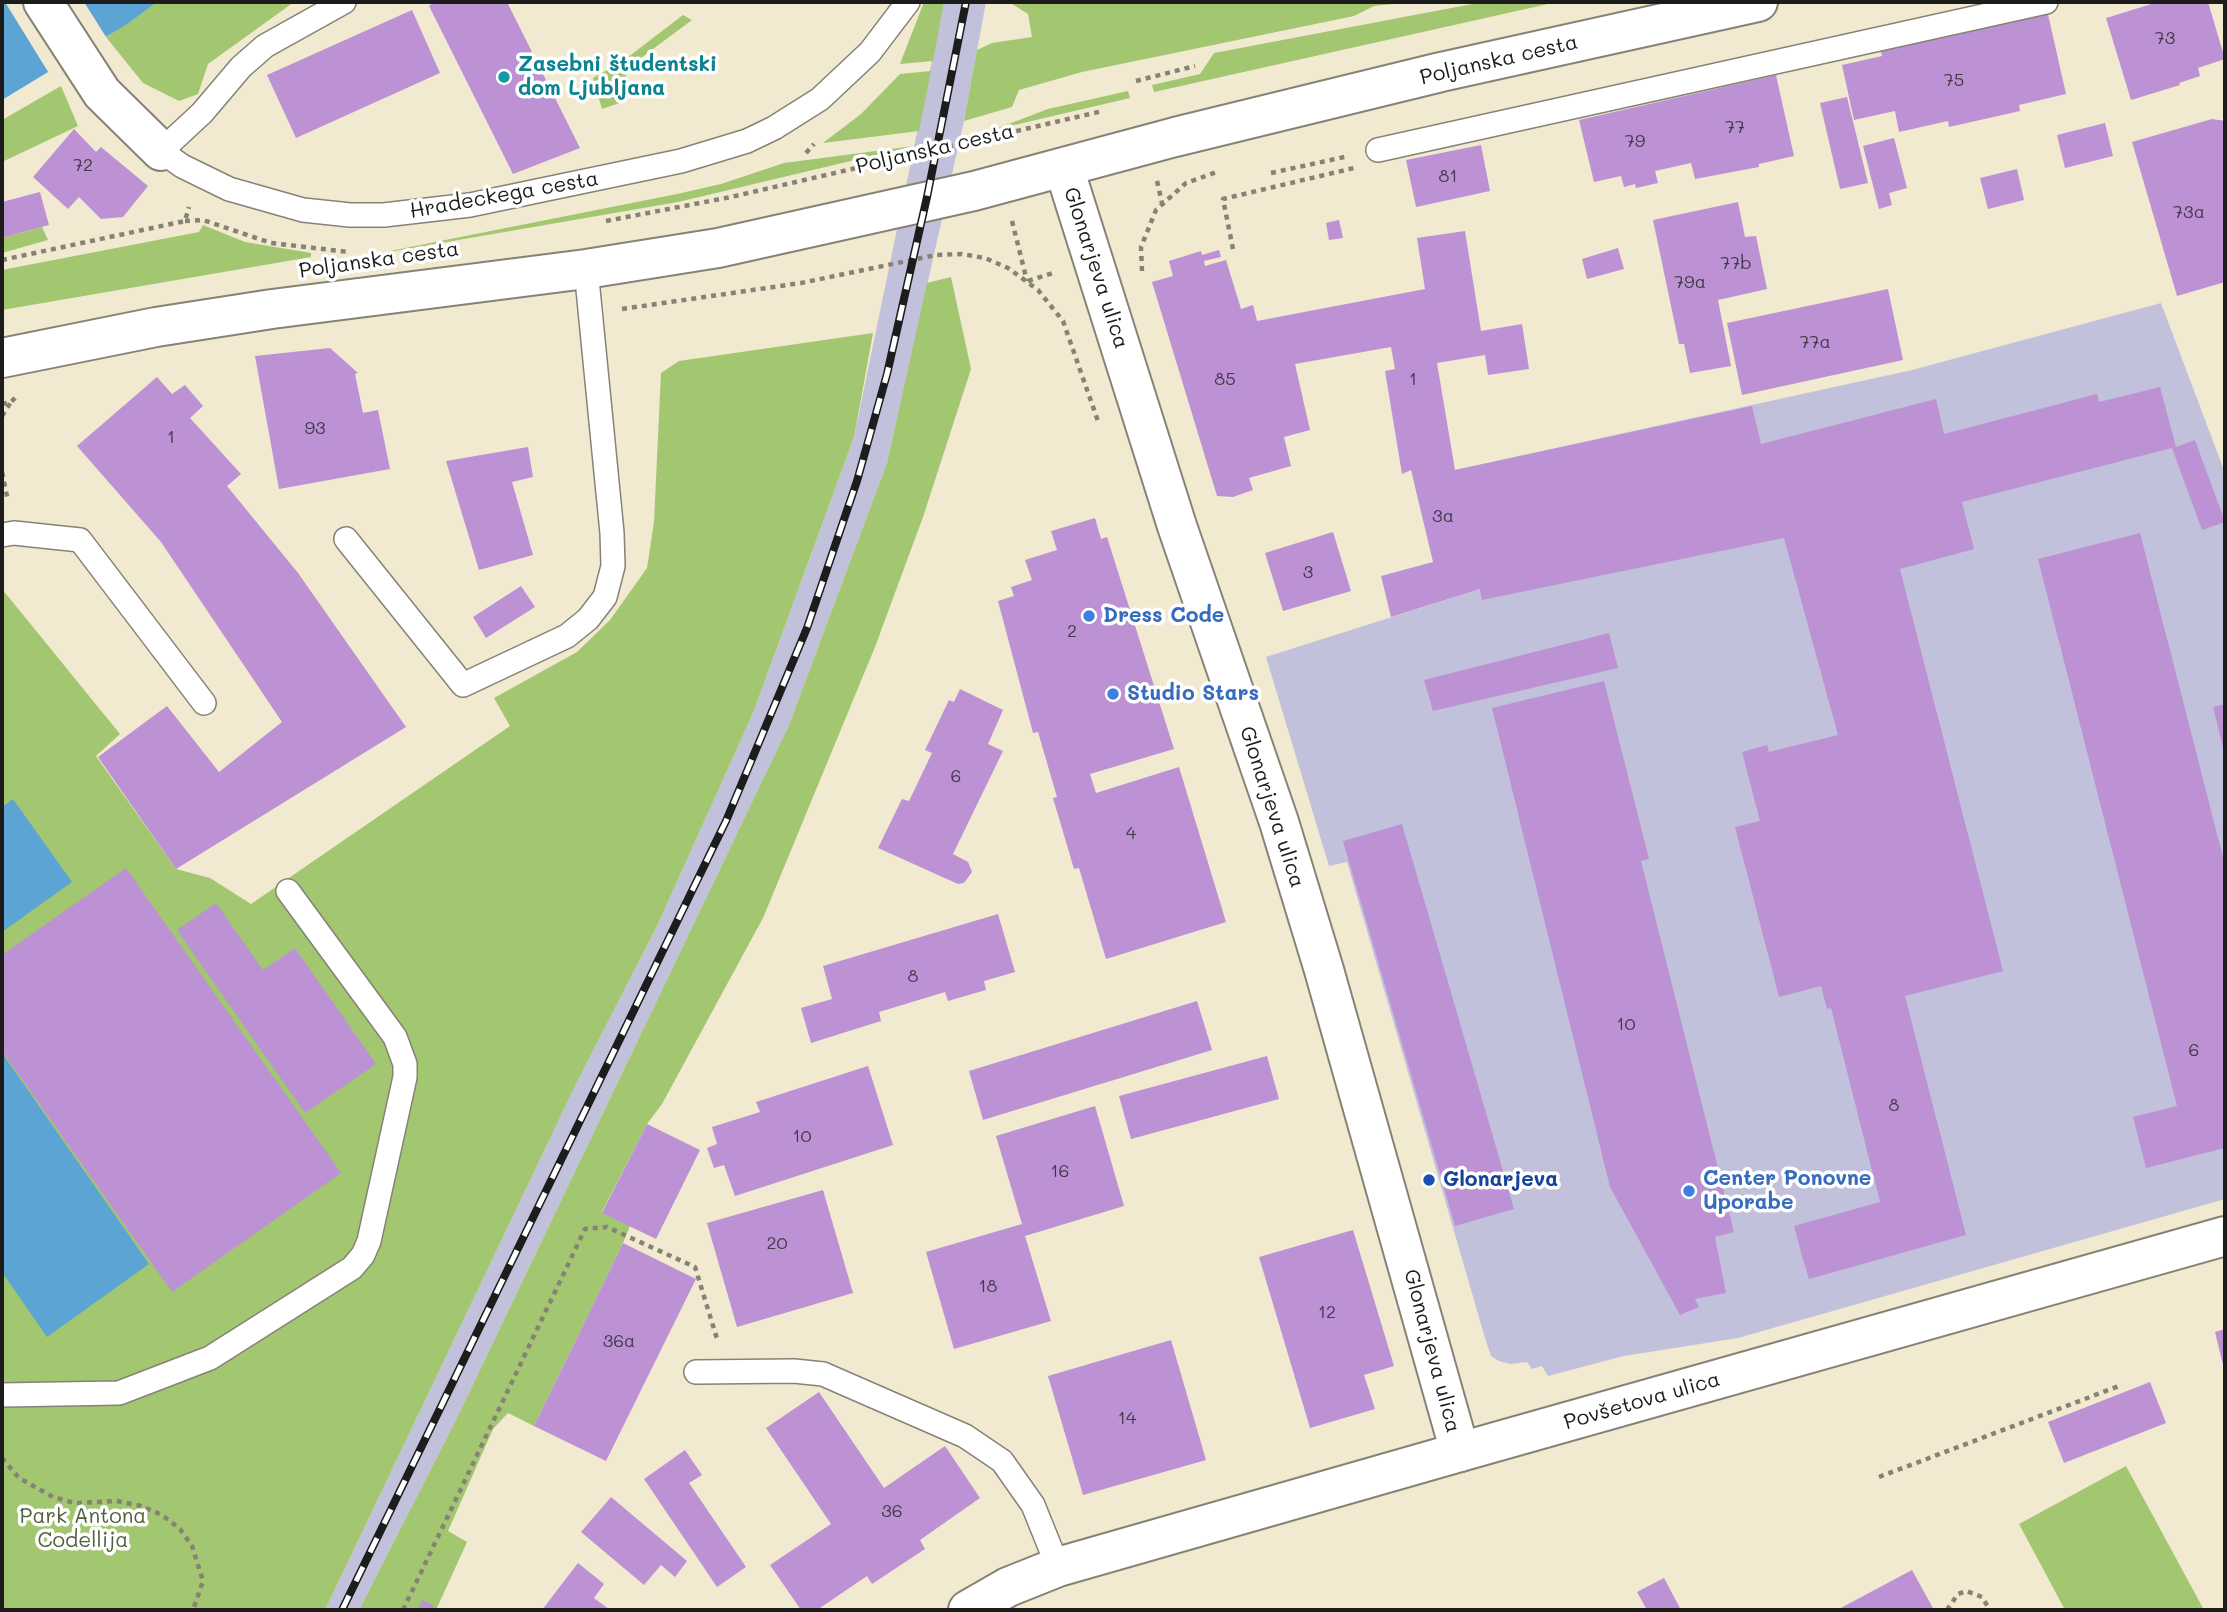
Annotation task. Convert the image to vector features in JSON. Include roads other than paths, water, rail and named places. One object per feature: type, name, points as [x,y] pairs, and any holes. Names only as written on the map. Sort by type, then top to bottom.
[{"type":"street","name":"Hradeckega cesta","points":[[43,2],[112,104],[161,151]]},
{"type":"street","name":"Poljanska cesta","points":[[2,358],[156,327],[272,309],[586,269],[718,248],[1064,168],[1428,76],[1758,2]]},
{"type":"street","name":"Glonarjeva ulica","points":[[1064,168],[1177,526],[1279,822],[1325,970],[1460,1452]]},
{"type":"street","name":"Povšetova ulica","points":[[968,1610],[1008,1587],[1058,1567],[2225,1236]]},
{"type":"lane","points":[[161,151],[202,113],[242,67],[265,46],[344,2]]},
{"type":"lane","name":"Hradeckega cesta","points":[[161,151],[199,176],[229,189],[303,209],[350,215],[384,215],[470,205],[681,161],[747,141],[821,99],[870,52],[908,2]]},
{"type":"lane","points":[[1383,149],[2046,2]]},
{"type":"lane","points":[[346,538],[463,685],[567,636],[588,619],[606,597],[613,566],[586,269]]},
{"type":"lane","points":[[2,535],[14,533],[80,540],[204,703]]},
{"type":"lane","points":[[2,1395],[119,1392],[211,1358],[352,1268],[363,1255],[372,1229],[405,1077],[405,1065],[395,1037],[288,891]]},
{"type":"lane","points":[[696,1372],[824,1374],[965,1436],[1002,1461],[1033,1504],[1058,1567]]},
{"type":"water","points":[[2,2],[157,2],[127,24],[2,100]]},
{"type":"water","points":[[13,799],[72,882],[2,932],[2,807]]},
{"type":"water","points":[[2,1053],[149,1264],[47,1337],[2,1272]]},
{"type":"railway","points":[[342,1610],[726,821],[807,628],[857,481],[887,374],[927,197],[966,2]]},
{"type":"place","name":"Zasebni študentski dom Ljubljana","points":[[504,77]]},
{"type":"place","name":"Dress Code","points":[[1089,616]]},
{"type":"place","name":"Studio Stars","points":[[1113,694]]},
{"type":"place","name":"Glonarjeva","points":[[1429,1180]]},
{"type":"place","name":"Center Ponovne Uporabe","points":[[1689,1191]]},
{"type":"park label","name":"Park Antona Codellija","points":[[83,1529]]}]
